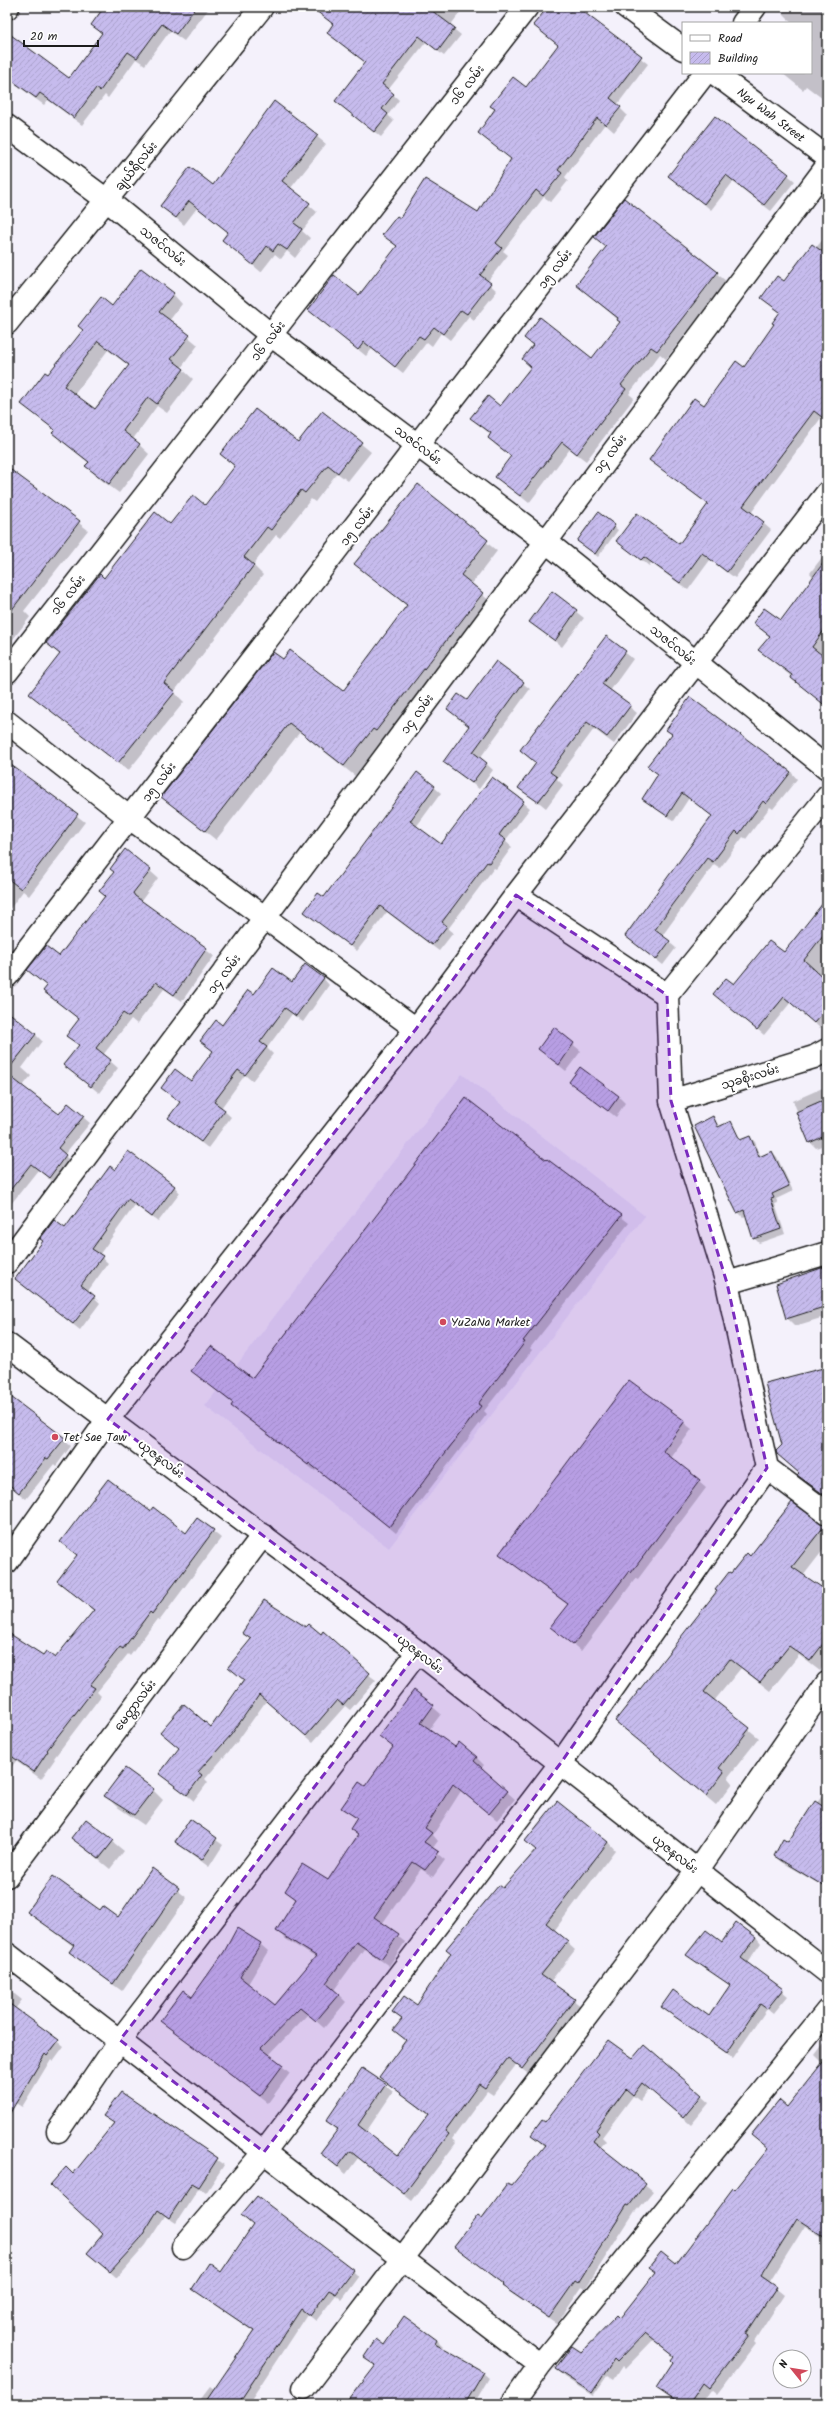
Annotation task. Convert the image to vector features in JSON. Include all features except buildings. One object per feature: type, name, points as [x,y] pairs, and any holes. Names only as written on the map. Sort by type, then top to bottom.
[{"type":"street","name":"ချယ်ရီလမ်း","points":[[7,323],[108,201],[262,7]]},
{"type":"street","name":"၁၆ လမ်း","points":[[7,672],[272,336],[527,7]]},
{"type":"street","points":[[626,7],[682,49]]},
{"type":"street","points":[[744,22],[755,7]]},
{"type":"street","name":"၁၅ လမ်း","points":[[7,976],[131,819],[704,74]]},
{"type":"street","name":"Ngu Wah Street","points":[[715,74],[827,157]]},
{"type":"street","name":"သဇင်လမ်း","points":[[7,126],[108,201],[272,336],[544,540],[827,768]]},
{"type":"street","name":"၁၄ လမ်း","points":[[7,1262],[265,920],[544,540],[827,166]]},
{"type":"street","points":[[7,1562],[108,1419],[416,1029],[516,895],[827,493]]},
{"type":"street","points":[[7,722],[131,819],[265,920],[416,1029]]},
{"type":"street","points":[[827,797],[667,995],[671,1101],[727,1283],[767,1468],[827,1513]]},
{"type":"street","points":[[516,895],[667,995]]},
{"type":"street","name":"သုခစိုးလမ်း","points":[[671,1101],[814,1057],[827,1050]]},
{"type":"street","points":[[727,1283],[827,1253]]},
{"type":"street","name":"ယုဇနလမ်း","points":[[7,1344],[418,1652],[827,1972]]},
{"type":"street","points":[[183,2247],[264,2152],[560,1764],[767,1468]]},
{"type":"street","name":"မေတ္တာလမ်း","points":[[7,1876],[263,1535]]},
{"type":"street","points":[[58,2131],[120,2040],[418,1652]]},
{"type":"street","points":[[304,2388],[697,1871],[827,1683]]},
{"type":"street","points":[[7,1954],[540,2365]]},
{"type":"street","points":[[512,2404],[540,2365],[827,2011]]},
{"type":"highlighted area","points":[[516,895],[667,995],[671,1101],[727,1283],[767,1468],[560,1764],[264,2152],[120,2040],[418,1652],[108,1419],[416,1029]]},
{"type":"shaded area","points":[[462,1074],[645,1216],[389,1548],[205,1406]]},
{"type":"place","name":"YuZaNa Market","points":[[443,1322]]},
{"type":"place","name":"Tet Sae Taw","points":[[55,1437]]}]
